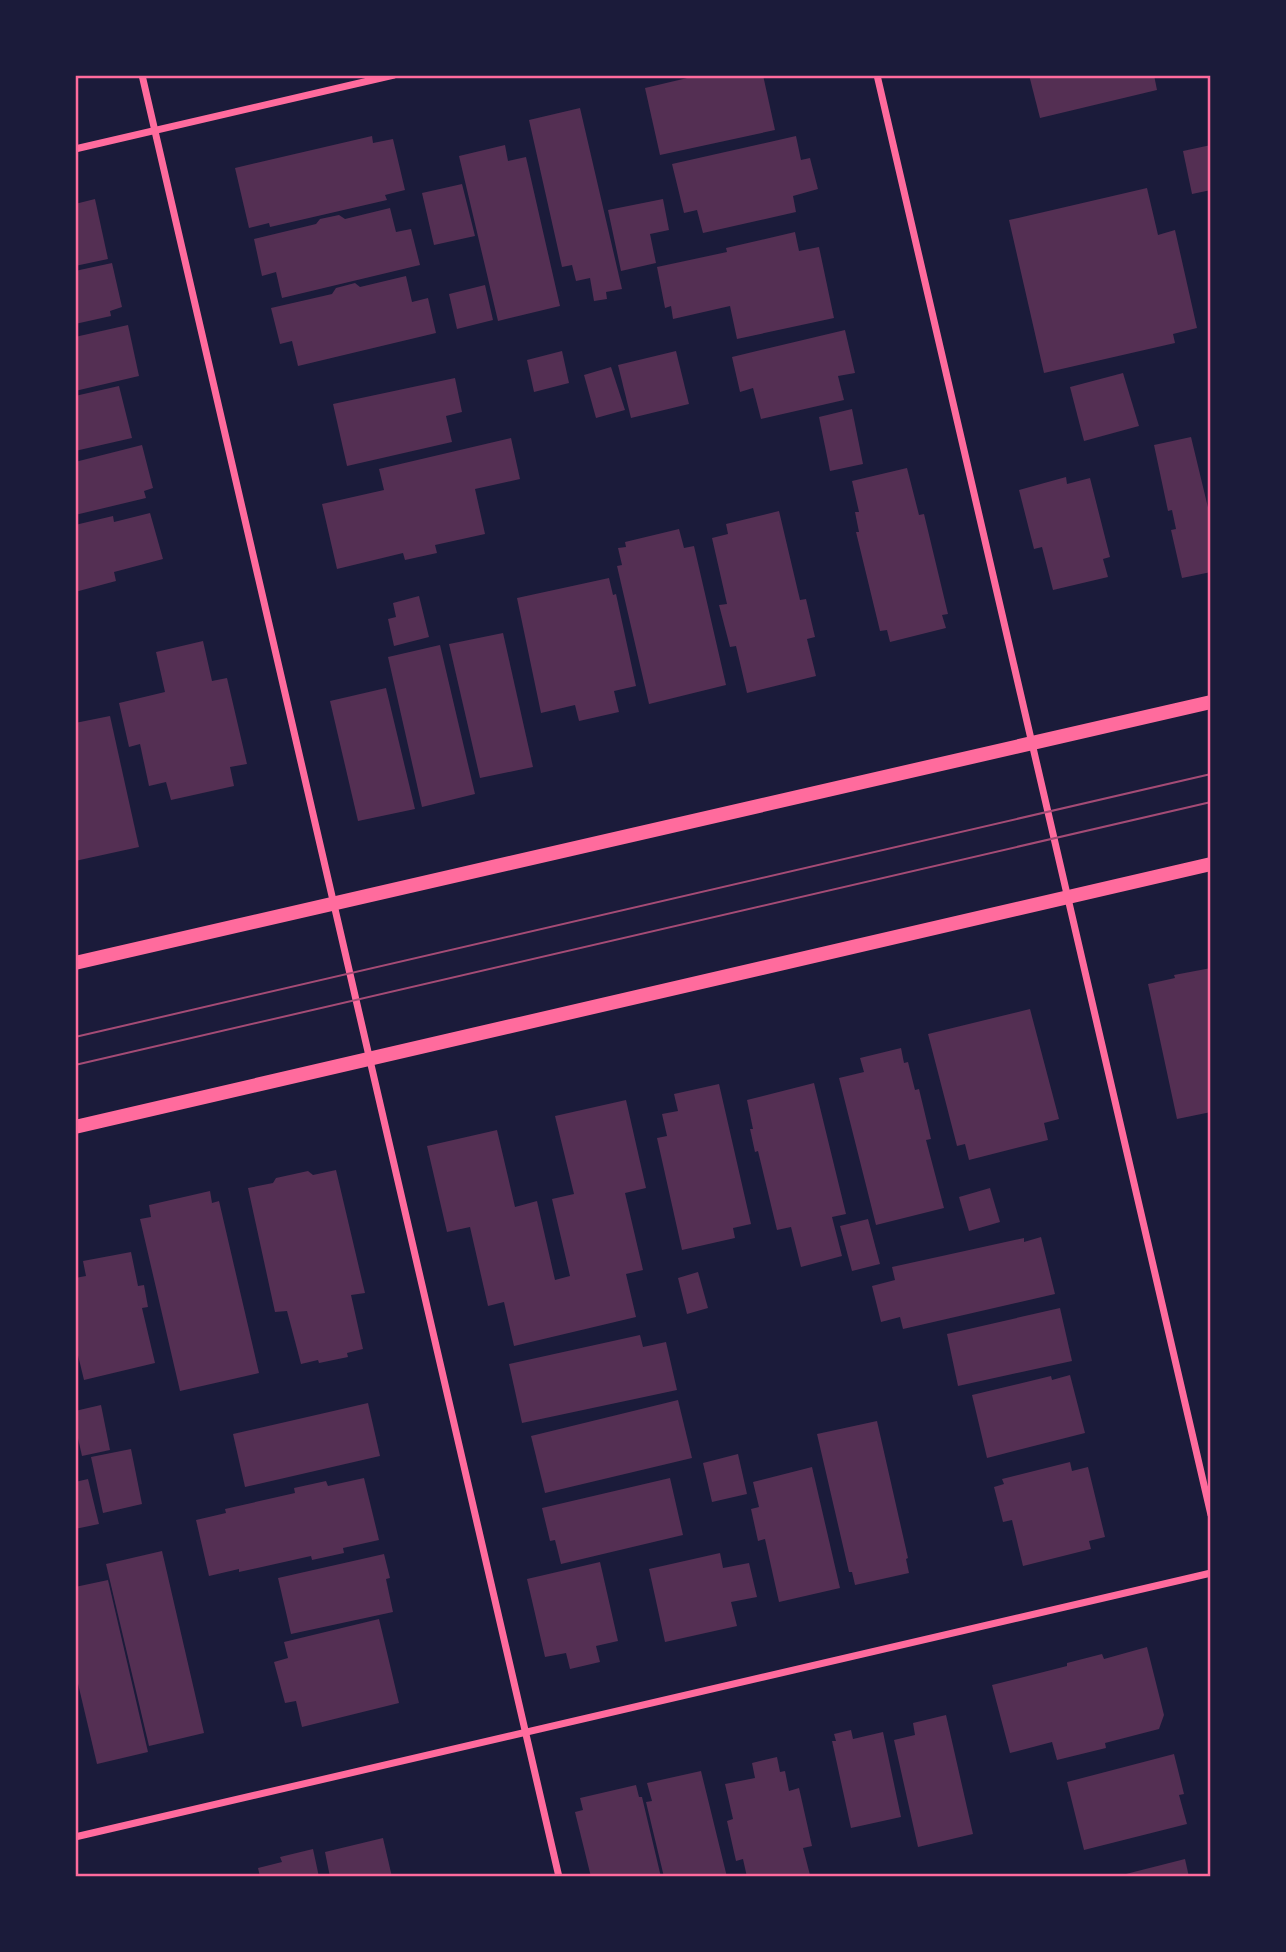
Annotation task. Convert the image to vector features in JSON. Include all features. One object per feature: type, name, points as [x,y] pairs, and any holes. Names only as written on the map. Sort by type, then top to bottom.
[{"type":"main road","points":[[75,963],[1211,702]]},
{"type":"main road","points":[[75,1127],[1211,864]]},
{"type":"street","points":[[142,75],[559,1877]]},
{"type":"street","points":[[75,149],[394,75]]},
{"type":"street","points":[[877,75],[1211,1515]]},
{"type":"street","points":[[75,1837],[1211,1573]]},
{"type":"building","points":[[700,75],[763,75],[775,130],[660,155],[645,88]]},
{"type":"building","points":[[1029,75],[1154,75],[1157,90],[1040,118]]},
{"type":"building","points":[[580,108],[622,289],[606,292],[607,299],[594,301],[590,278],[576,281],[572,265],[562,267],[529,120]]},
{"type":"building","points":[[372,136],[373,143],[393,139],[405,190],[385,195],[387,200],[270,227],[269,223],[249,228],[235,168]]},
{"type":"building","points":[[796,136],[801,160],[810,158],[818,189],[793,196],[796,212],[703,233],[697,210],[684,213],[672,164]]},
{"type":"building","points":[[505,145],[508,161],[526,157],[560,306],[498,321],[459,156]]},
{"type":"building","points":[[1211,145],[1211,190],[1192,194],[1183,151]]},
{"type":"building","points":[[462,184],[475,236],[434,245],[422,193]]},
{"type":"building","points":[[1147,188],[1158,235],[1175,230],[1197,328],[1173,334],[1175,343],[1044,373],[1009,220]]},
{"type":"building","points":[[95,199],[108,259],[75,266],[75,204]]},
{"type":"building","points":[[663,199],[669,230],[650,234],[656,263],[621,271],[608,210]]},
{"type":"building","points":[[390,208],[396,232],[411,229],[420,265],[282,298],[276,272],[262,276],[254,239],[316,224],[320,219],[339,215],[345,219]]},
{"type":"building","points":[[795,232],[799,251],[819,247],[834,318],[737,339],[730,306],[673,319],[671,306],[665,308],[657,267],[727,252],[726,248]]},
{"type":"building","points":[[112,263],[122,307],[110,311],[111,316],[75,324],[75,271]]},
{"type":"building","points":[[406,276],[412,302],[428,298],[436,333],[298,366],[292,341],[280,344],[271,308],[332,294],[336,288],[355,283],[360,287]]},
{"type":"building","points":[[485,285],[493,320],[457,329],[449,294]]},
{"type":"building","points":[[128,325],[139,376],[75,391],[75,337]]},
{"type":"building","points":[[845,330],[855,373],[838,376],[844,400],[761,419],[753,388],[740,392],[732,357]]},
{"type":"building","points":[[562,351],[569,383],[534,392],[527,360]]},
{"type":"building","points":[[676,351],[689,404],[631,418],[618,365]]},
{"type":"building","points":[[611,367],[625,410],[596,418],[584,375]]},
{"type":"building","points":[[1123,373],[1139,426],[1084,441],[1070,387]]},
{"type":"building","points":[[455,378],[462,412],[446,416],[452,442],[347,466],[333,404]]},
{"type":"building","points":[[119,386],[132,438],[75,451],[75,396]]},
{"type":"building","points":[[852,409],[863,464],[830,471],[819,417]]},
{"type":"building","points":[[1191,437],[1211,520],[1211,572],[1182,578],[1171,530],[1176,529],[1172,510],[1168,511],[1154,445]]},
{"type":"building","points":[[511,438],[520,479],[475,489],[485,534],[435,545],[437,553],[405,560],[403,553],[337,569],[322,504],[384,490],[379,469]]},
{"type":"building","points":[[142,445],[153,488],[144,491],[146,498],[75,515],[75,462]]},
{"type":"building","points":[[907,468],[919,515],[924,514],[948,614],[942,615],[946,628],[890,642],[887,630],[880,631],[856,532],[859,532],[855,512],[859,512],[852,481]]},
{"type":"building","points":[[1066,477],[1067,484],[1090,478],[1110,557],[1103,559],[1108,577],[1053,590],[1042,547],[1034,549],[1019,490]]},
{"type":"building","points":[[779,511],[800,600],[806,599],[815,637],[807,639],[816,676],[747,693],[736,646],[730,647],[719,605],[727,604],[712,538],[728,534],[726,524]]},
{"type":"building","points":[[150,513],[163,559],[114,572],[116,581],[75,592],[75,525],[113,516],[114,522]]},
{"type":"building","points":[[679,529],[684,548],[694,546],[726,685],[649,704],[617,566],[622,565],[618,548],[626,547],[625,542]]},
{"type":"building","points":[[609,578],[613,595],[616,594],[636,686],[614,691],[619,712],[579,721],[575,705],[541,713],[517,598]]},
{"type":"building","points":[[419,596],[429,637],[394,646],[388,619],[396,617],[393,603]]},
{"type":"building","points":[[503,633],[533,767],[480,778],[449,644]]},
{"type":"building","points":[[203,641],[212,681],[227,678],[247,764],[230,767],[234,786],[171,800],[166,782],[149,786],[140,744],[129,747],[119,703],[165,692],[156,652]]},
{"type":"building","points":[[440,645],[475,794],[422,807],[388,657]]},
{"type":"building","points":[[386,688],[415,809],[358,821],[330,701]]},
{"type":"building","points":[[110,716],[139,847],[75,861],[75,723]]},
{"type":"building","points":[[1211,968],[1211,1112],[1177,1119],[1148,984],[1175,978],[1174,975]]},
{"type":"building","points":[[1030,1009],[1059,1119],[1044,1123],[1048,1140],[969,1160],[965,1144],[957,1146],[928,1034]]},
{"type":"building","points":[[901,1048],[904,1063],[908,1062],[915,1090],[919,1089],[931,1139],[926,1140],[944,1208],[876,1225],[839,1078],[864,1072],[860,1058]]},
{"type":"building","points":[[814,1083],[846,1214],[832,1217],[842,1256],[801,1267],[791,1227],[777,1230],[758,1151],[755,1152],[747,1100]]},
{"type":"building","points":[[719,1084],[751,1224],[733,1228],[735,1238],[682,1250],[657,1138],[667,1136],[662,1114],[678,1111],[674,1094]]},
{"type":"building","points":[[626,1100],[646,1188],[625,1193],[643,1270],[626,1274],[636,1317],[514,1346],[504,1302],[488,1306],[470,1227],[447,1232],[427,1146],[497,1130],[515,1207],[537,1201],[555,1280],[570,1276],[552,1199],[574,1194],[555,1116]]},
{"type":"building","points":[[336,1170],[365,1293],[351,1295],[363,1349],[347,1353],[348,1357],[301,1364],[287,1311],[275,1312],[248,1188],[308,1171],[313,1175]]},
{"type":"building","points":[[990,1188],[1000,1222],[969,1231],[959,1197]]},
{"type":"building","points":[[210,1191],[212,1203],[219,1201],[259,1373],[180,1391],[140,1219],[151,1217],[149,1205]]},
{"type":"building","points":[[868,1219],[880,1264],[852,1271],[840,1226]]},
{"type":"building","points":[[1041,1237],[1055,1294],[903,1329],[900,1317],[881,1322],[872,1286],[895,1280],[892,1267],[1024,1238],[1024,1242]]},
{"type":"building","points":[[131,1252],[138,1286],[144,1285],[148,1307],[142,1308],[155,1363],[84,1380],[75,1343],[75,1278],[86,1276],[83,1261]]},
{"type":"building","points":[[698,1272],[708,1308],[687,1314],[678,1278]]},
{"type":"building","points":[[1060,1308],[1072,1361],[958,1386],[947,1334]]},
{"type":"building","points":[[640,1335],[643,1347],[666,1342],[677,1390],[522,1423],[509,1364]]},
{"type":"building","points":[[1070,1375],[1085,1433],[987,1458],[972,1395],[1051,1376],[1052,1380]]},
{"type":"building","points":[[678,1400],[692,1458],[545,1493],[531,1436]]},
{"type":"building","points":[[368,1403],[380,1456],[245,1487],[233,1434]]},
{"type":"building","points":[[101,1405],[110,1450],[82,1456],[75,1425],[75,1411]]},
{"type":"building","points":[[877,1421],[908,1558],[909,1573],[855,1585],[852,1572],[849,1572],[817,1434]]},
{"type":"building","points":[[131,1449],[142,1504],[103,1513],[91,1457]]},
{"type":"building","points":[[738,1454],[747,1494],[712,1502],[703,1463]]},
{"type":"building","points":[[1070,1462],[1072,1471],[1088,1467],[1105,1537],[1089,1541],[1091,1549],[1023,1566],[1012,1520],[1003,1522],[994,1487],[1004,1484],[1002,1479]]},
{"type":"building","points":[[812,1467],[840,1588],[779,1602],[765,1539],[758,1541],[751,1509],[759,1507],[753,1482]]},
{"type":"building","points":[[364,1478],[379,1540],[343,1548],[344,1553],[312,1560],[311,1556],[209,1576],[196,1520],[226,1513],[225,1509],[295,1493],[294,1488],[326,1481],[328,1486]]},
{"type":"building","points":[[670,1478],[683,1535],[561,1564],[555,1540],[550,1541],[542,1508]]},
{"type":"building","points":[[88,1479],[99,1524],[75,1529],[75,1482]]},
{"type":"building","points":[[162,1551],[204,1733],[149,1746],[106,1564]]},
{"type":"building","points":[[720,1553],[723,1568],[749,1563],[757,1597],[731,1602],[737,1626],[665,1642],[649,1569]]},
{"type":"building","points":[[384,1554],[390,1578],[386,1579],[393,1612],[291,1634],[278,1578]]},
{"type":"building","points":[[600,1562],[618,1641],[596,1646],[600,1662],[570,1669],[566,1653],[545,1657],[527,1579]]},
{"type":"building","points":[[108,1580],[148,1752],[97,1764],[75,1671],[75,1587]]},
{"type":"building","points":[[379,1619],[399,1703],[302,1727],[296,1701],[285,1703],[274,1662],[288,1658],[284,1642]]},
{"type":"building","points":[[1147,1647],[1164,1715],[1159,1729],[1105,1743],[1106,1748],[1057,1760],[1052,1742],[1010,1753],[992,1685],[1102,1654],[1104,1659]]},
{"type":"building","points":[[946,1715],[973,1834],[918,1847],[894,1740],[915,1735],[913,1723]]},
{"type":"building","points":[[851,1730],[853,1739],[883,1732],[901,1817],[851,1828],[832,1741],[836,1741],[834,1734]]},
{"type":"building","points":[[1174,1754],[1184,1794],[1179,1795],[1187,1824],[1084,1850],[1067,1782]]},
{"type":"building","points":[[777,1757],[780,1772],[785,1771],[789,1791],[799,1788],[812,1846],[803,1848],[810,1875],[747,1877],[743,1859],[736,1861],[727,1821],[733,1819],[725,1784],[755,1778],[752,1763]]},
{"type":"building","points":[[701,1771],[727,1877],[664,1877],[646,1802],[652,1801],[647,1783]]},
{"type":"building","points":[[636,1785],[639,1797],[642,1797],[661,1877],[591,1877],[575,1812],[583,1810],[580,1798]]},
{"type":"building","points":[[383,1838],[392,1877],[330,1877],[325,1852]]},
{"type":"building","points":[[313,1849],[319,1877],[260,1877],[258,1868],[282,1862],[280,1857]]},
{"type":"building","points":[[1185,1859],[1189,1877],[1118,1877],[1118,1876]]},
{"type":"tram line","points":[[75,1037],[1211,774]]},
{"type":"tram line","points":[[75,1065],[1211,802]]}]
